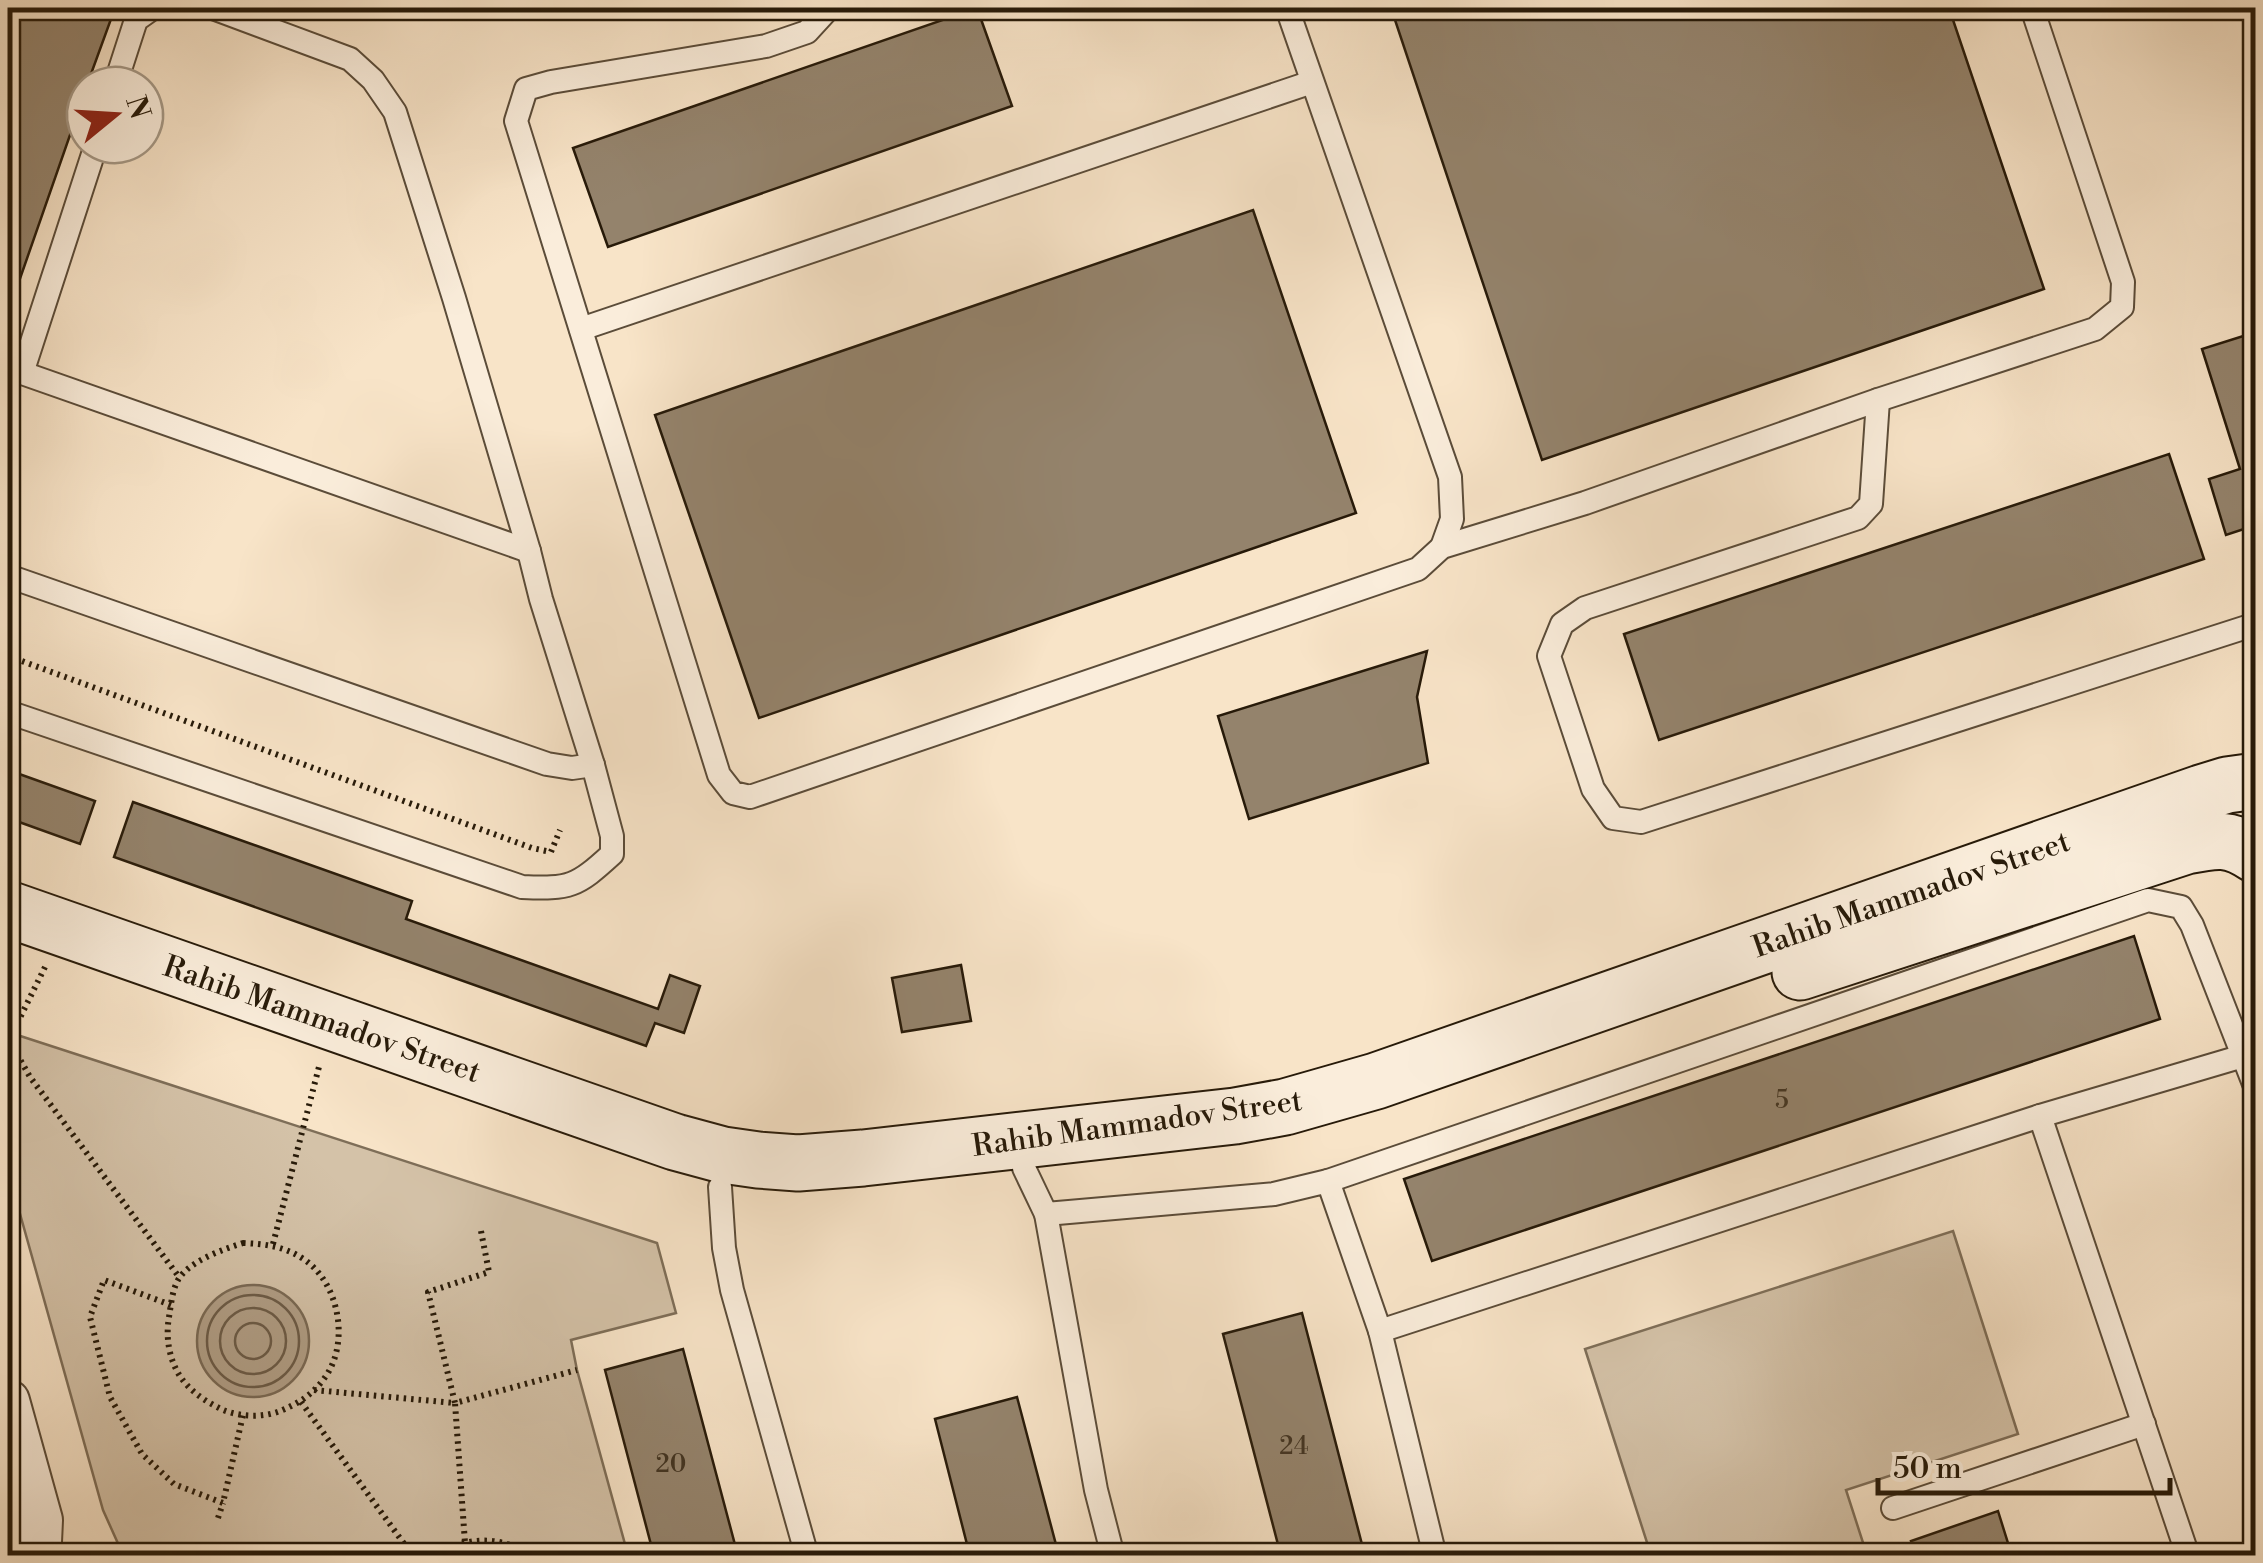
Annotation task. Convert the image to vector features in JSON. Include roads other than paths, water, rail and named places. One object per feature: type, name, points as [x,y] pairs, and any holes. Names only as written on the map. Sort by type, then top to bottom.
[{"type":"main road","name":"Rahib Mammadov Street","points":[[29,948],[590,1146],[722,1171],[788,1190],[1035,1191],[1231,1144],[1289,1135],[1376,1081],[2201,792],[2256,781]]},
{"type":"main road","name":"Rahib Mammadov Street","points":[[8,910],[675,1142],[722,1171],[1179,1124],[1285,1108],[1325,1110],[2186,846],[2251,839]]},
{"type":"street","points":[[8,1400],[41,1520],[36,1556]]},
{"type":"lane","points":[[121,65],[136,20],[153,8]]},
{"type":"lane","points":[[8,712],[522,887],[556,889],[585,879],[612,854],[612,836],[593,766],[395,112],[374,80],[350,59],[214,8]]},
{"type":"lane","points":[[829,8],[807,32],[766,46],[550,82],[526,90],[516,120],[719,775],[733,792],[750,798],[1418,569],[1442,547],[1570,508],[2096,328],[2122,307],[2123,282],[2032,8]]},
{"type":"lane","points":[[1287,8],[1450,477],[1452,519],[1442,547]]},
{"type":"lane","points":[[581,328],[1312,82]]},
{"type":"lane","points":[[89,165],[15,370],[529,551]]},
{"type":"lane","points":[[1878,400],[1872,504],[1858,518],[1585,608],[1562,624],[1550,656],[1593,789],[1613,818],[1641,822],[2256,624]]},
{"type":"lane","points":[[8,576],[546,764],[593,766]]},
{"type":"lane","points":[[1113,1556],[1035,1191],[1274,1194],[1328,1181],[2148,900],[2181,907],[2192,925],[2256,1089]]},
{"type":"lane","points":[[1380,1331],[2040,1116],[2243,1056]]},
{"type":"lane","points":[[2040,1116],[2188,1556]]},
{"type":"lane","points":[[722,1171],[724,1248],[732,1290],[807,1556]]},
{"type":"lane","points":[[1328,1181],[1380,1331],[1435,1556]]},
{"type":"lane","points":[[1894,1508],[2144,1424]]},
{"type":"water","points":[[253,1285],[274,1290],[292,1302],[304,1320],[309,1341],[304,1362],[292,1380],[274,1392],[253,1397],[232,1392],[214,1380],[202,1362],[197,1341],[202,1320],[214,1302],[232,1290]]}]
